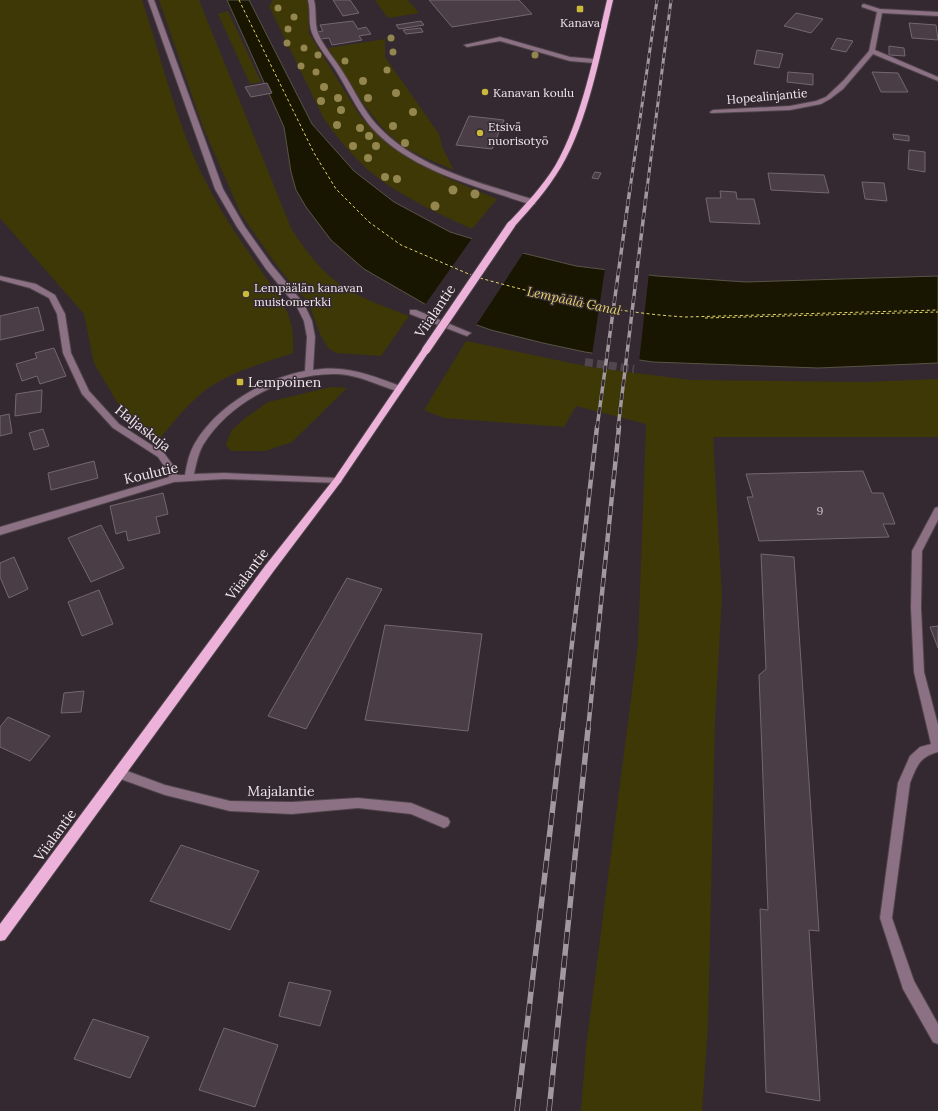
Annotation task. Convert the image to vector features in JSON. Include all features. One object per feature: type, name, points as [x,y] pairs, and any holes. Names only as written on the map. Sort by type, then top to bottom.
[{"type":"main road","name":"Viialantie","points":[[0,935],[337,481],[511,225],[532,202],[562,158],[586,95],[610,0]]},
{"type":"street","points":[[151,0],[219,189],[241,227],[269,267],[301,306],[308,321],[310,337],[309,373]]},
{"type":"street","points":[[312,0],[314,31],[317,38],[356,101],[381,133],[397,146],[428,164],[481,186],[532,202]]},
{"type":"street","points":[[864,6],[880,11],[938,14]]},
{"type":"street","name":"Hopealinjantie","points":[[713,112],[806,106],[827,99],[846,82],[872,51],[880,11]]},
{"type":"street","points":[[467,45],[500,40],[570,59],[594,61]]},
{"type":"street","points":[[872,51],[938,80]]},
{"type":"street","name":"Haljaskuja","points":[[0,278],[33,286],[52,297],[61,314],[67,354],[85,392],[116,426],[161,455],[170,468],[174,480]]},
{"type":"street","points":[[413,312],[467,333]]},
{"type":"street","points":[[189,479],[193,459],[198,445],[212,427],[228,412],[265,387],[289,378],[309,373],[339,371],[355,374],[400,389]]},
{"type":"street","name":"Koulutie","points":[[0,531],[174,480],[224,476],[337,481]]},
{"type":"street","points":[[938,511],[917,551],[916,608],[919,672],[938,747],[924,751],[914,760],[904,783],[886,918],[908,984],[938,1037]]},
{"type":"street","name":"Majalantie","points":[[119,773],[165,790],[230,806],[292,808],[358,803],[411,810],[444,822]]},
{"type":"shaded area","points":[[0,0],[142,0],[179,118],[197,164],[225,217],[279,297],[289,316],[292,327],[293,353],[240,371],[215,384],[188,406],[157,442],[121,409],[94,363],[84,314],[0,218]]},
{"type":"shaded area","points":[[159,0],[199,0],[291,228],[310,256],[342,286],[370,301],[409,316],[381,356],[336,353],[328,348],[320,334],[308,301],[297,291],[275,263],[241,214],[203,127]]},
{"type":"shaded area","points":[[273,0],[308,0],[309,33],[360,116],[385,142],[447,178],[497,199],[472,229],[428,208],[385,183],[376,177],[344,145],[324,119],[269,6]]},
{"type":"shaded area","points":[[375,0],[408,0],[419,13],[388,18]]},
{"type":"shaded area","points":[[228,11],[261,82],[250,84],[218,14]]},
{"type":"shaded area","points":[[385,39],[385,57],[439,134],[443,149],[454,170],[406,148],[392,137],[365,106],[328,48]]},
{"type":"shaded area","points":[[466,341],[590,367],[690,380],[865,382],[938,379],[938,437],[713,437],[722,597],[715,718],[708,1026],[702,1111],[581,1111],[586,1048],[638,645],[646,424],[576,406],[564,427],[444,418],[424,410]]},
{"type":"shaded area","points":[[331,387],[347,388],[292,442],[265,451],[231,451],[226,445],[231,431],[244,419],[268,402]]},
{"type":"water","name":"Lempäälä Canal","points":[[227,0],[249,0],[312,124],[354,171],[394,202],[450,232],[506,249],[576,266],[657,276],[746,282],[938,276],[938,363],[818,368],[653,362],[585,352],[543,343],[491,330],[437,311],[364,269],[331,240],[306,207],[296,190],[291,172],[284,127]]},
{"type":"pier","points":[[473,237],[524,252],[475,327],[436,313],[424,306]]},
{"type":"pier","points":[[605,268],[649,273],[639,362],[592,355]]},
{"type":"building","points":[[333,0],[350,0],[359,13],[343,16]]},
{"type":"building","points":[[429,0],[519,0],[532,14],[452,27]]},
{"type":"building","points":[[796,13],[823,19],[811,33],[784,26]]},
{"type":"building","points":[[353,21],[358,29],[366,27],[371,34],[359,36],[362,40],[332,45],[329,38],[321,39],[317,32],[323,31],[320,25]]},
{"type":"building","points":[[421,21],[424,25],[399,29],[396,25]]},
{"type":"building","points":[[909,23],[936,25],[938,40],[912,38]]},
{"type":"building","points":[[421,28],[423,32],[406,34],[403,30]]},
{"type":"building","points":[[837,38],[853,41],[846,52],[831,49]]},
{"type":"building","points":[[889,46],[904,48],[905,56],[889,55]]},
{"type":"building","points":[[757,50],[783,54],[779,68],[754,64]]},
{"type":"building","points":[[788,72],[813,74],[813,85],[787,82]]},
{"type":"building","points":[[872,72],[898,73],[908,92],[881,92]]},
{"type":"building","points":[[267,83],[272,93],[251,97],[245,87]]},
{"type":"building","name":"Etsivä nuorisotyö","points":[[469,116],[504,120],[492,149],[456,145]]},
{"type":"building","points":[[893,134],[909,136],[909,141],[894,139]]},
{"type":"building","points":[[909,150],[925,152],[925,172],[908,169]]},
{"type":"building","points":[[595,172],[601,173],[598,179],[592,178]]},
{"type":"building","points":[[768,173],[824,175],[829,193],[771,190]]},
{"type":"building","points":[[862,182],[884,183],[887,201],[865,199]]},
{"type":"building","points":[[720,191],[736,192],[737,199],[754,199],[760,224],[710,222],[706,198],[721,198]]},
{"type":"building","points":[[38,307],[44,330],[0,340],[0,316]]},
{"type":"building","points":[[54,348],[66,376],[40,384],[37,376],[22,381],[16,364],[37,358],[35,353]]},
{"type":"building","points":[[42,390],[41,412],[15,416],[16,394]]},
{"type":"building","points":[[9,414],[12,433],[0,436],[0,416]]},
{"type":"building","points":[[43,429],[49,446],[34,450],[29,433]]},
{"type":"building","points":[[94,461],[98,478],[51,490],[48,473]]},
{"type":"building","points":[[863,471],[872,493],[883,493],[895,524],[883,524],[889,537],[759,541],[747,497],[753,497],[746,474]]},
{"type":"building","points":[[163,493],[168,514],[156,517],[160,533],[128,541],[126,531],[116,534],[110,506]]},
{"type":"building","points":[[101,525],[124,568],[91,582],[68,538]]},
{"type":"building","points":[[761,554],[794,557],[819,931],[809,930],[820,1101],[766,1092],[760,909],[768,910],[759,675],[766,669]]},
{"type":"building","points":[[14,557],[28,589],[9,598],[0,577],[0,563]]},
{"type":"building","points":[[347,578],[382,589],[306,729],[268,716]]},
{"type":"building","points":[[99,590],[113,624],[82,636],[68,602]]},
{"type":"building","points":[[385,625],[482,634],[468,731],[365,720]]},
{"type":"building","points":[[938,626],[938,648],[930,627]]},
{"type":"building","points":[[84,691],[81,712],[61,713],[64,693]]},
{"type":"building","points":[[8,717],[50,736],[30,761],[0,747],[0,727]]},
{"type":"building","points":[[181,845],[259,871],[230,930],[150,901]]},
{"type":"building","points":[[289,982],[331,991],[320,1026],[279,1016]]},
{"type":"building","points":[[93,1019],[149,1037],[130,1078],[74,1059]]},
{"type":"building","points":[[224,1028],[278,1045],[255,1107],[199,1090]]},
{"type":"ferry route","points":[[239,0],[314,153],[336,189],[369,222],[401,245],[471,275]]},
{"type":"ferry route","points":[[480,278],[556,298],[608,308],[686,317],[938,310]]},
{"type":"ferry route","points":[[705,318],[938,312]]},
{"type":"tunnel","points":[[585,362],[634,369]]},
{"type":"railway","points":[[630,189],[657,0]]},
{"type":"railway","points":[[647,189],[671,0]]},
{"type":"railway","points":[[597,428],[630,188]]},
{"type":"railway","points":[[618,428],[647,188]]},
{"type":"railway","points":[[562,730],[597,427]]},
{"type":"railway","points":[[588,730],[619,427]]},
{"type":"railway","points":[[517,1111],[562,729]]},
{"type":"railway","points":[[549,1111],[588,729]]},
{"type":"place","name":"Kanava","points":[[580,9]]},
{"type":"place","name":"Kanavan koulu","points":[[485,92]]},
{"type":"place","name":"Etsivä nuorisotyö","points":[[480,133]]},
{"type":"place","name":"Lempäälän kanavan muistomerkki","points":[[246,294]]},
{"type":"place","name":"Lempoinen","points":[[240,382]]}]
